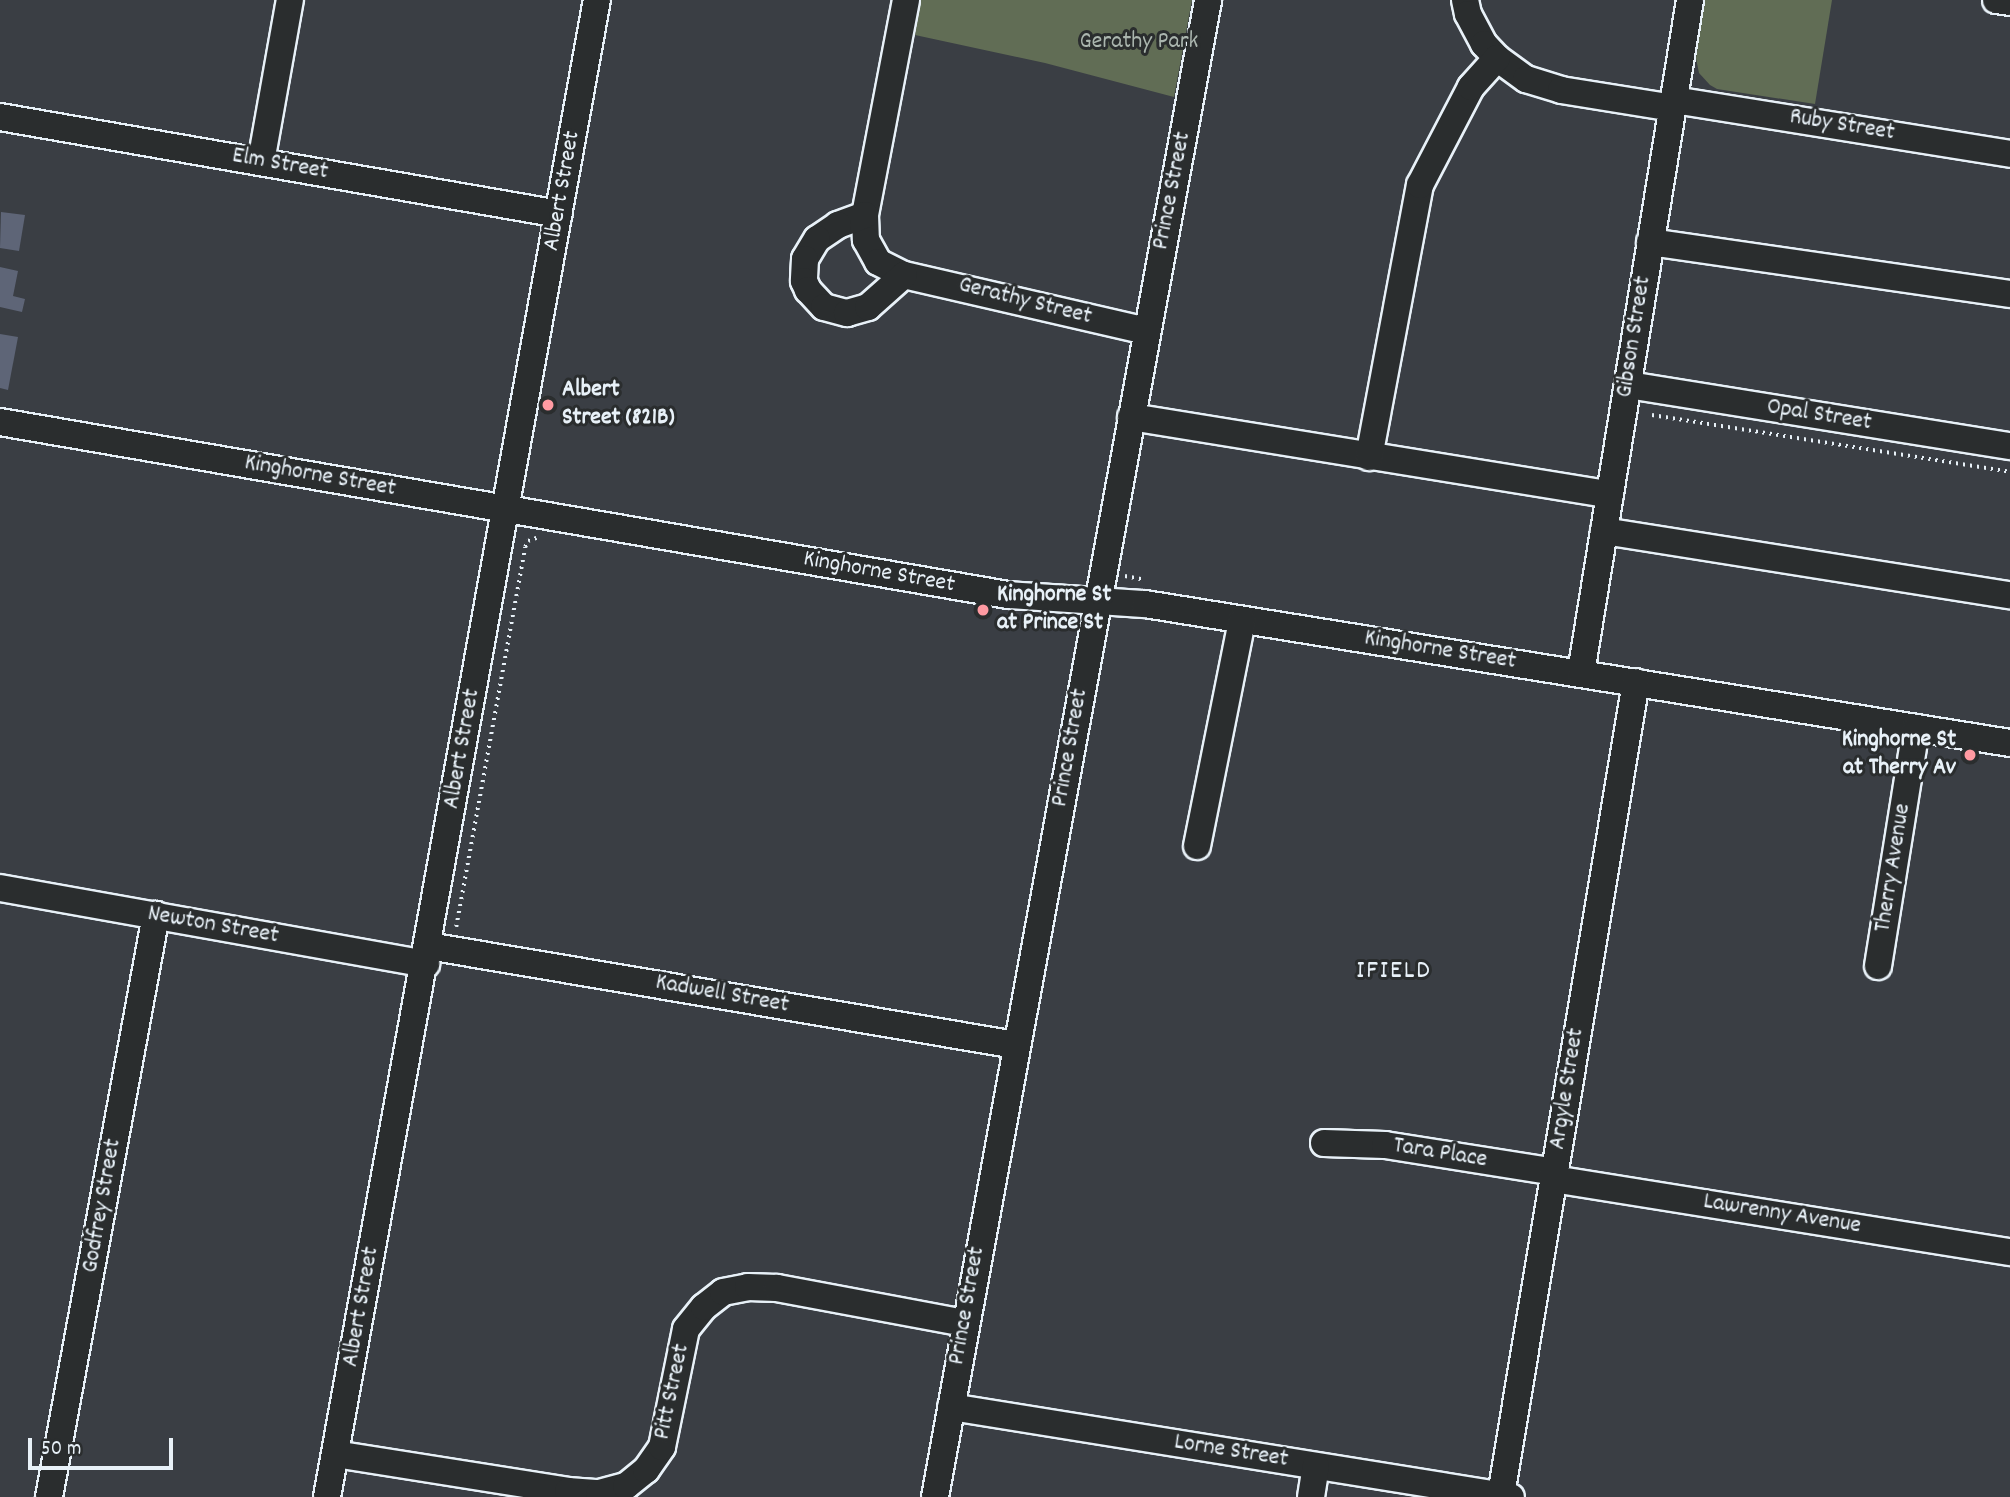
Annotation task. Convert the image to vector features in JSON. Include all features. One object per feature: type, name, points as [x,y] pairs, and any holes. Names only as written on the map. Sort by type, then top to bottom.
[{"type":"street","points":[[261,162],[290,0]]},
{"type":"street","name":"Albert Street","points":[[327,1497],[427,955],[597,0]]},
{"type":"street","name":"Gerathy Street","points":[[906,0],[865,215],[864,228],[871,252],[878,262],[904,275],[1147,331]]},
{"type":"street","name":"Prince Street","points":[[934,1497],[1208,0]]},
{"type":"street","name":"Ruby Street","points":[[1465,0],[1475,30],[1497,58],[1526,79],[1542,86],[2010,153]]},
{"type":"street","name":"Gibson Street","points":[[1581,673],[1690,0]]},
{"type":"street","points":[[1996,0],[2010,2]]},
{"type":"street","points":[[1369,457],[1420,185],[1471,87],[1497,58]]},
{"type":"street","name":"Elm Street","points":[[0,117],[559,214]]},
{"type":"street","points":[[865,215],[827,232],[810,248],[803,270],[808,290],[824,307],[848,313],[868,307],[904,275]]},
{"type":"street","points":[[1650,242],[2010,294]]},
{"type":"street","name":"Opal Street","points":[[1628,385],[2010,446]]},
{"type":"street","points":[[1131,417],[1610,495]]},
{"type":"street","name":"Kinghorne Street","points":[[0,422],[1008,594],[1098,599],[1242,620],[2010,743]]},
{"type":"street","points":[[1604,530],[2010,595]]},
{"type":"street","points":[[1197,846],[1242,620]]},
{"type":"street","name":"Argyle Street","points":[[1506,1496],[1554,1175],[1636,682]]},
{"type":"street","name":"Therry Avenue","points":[[1878,966],[1916,728]]},
{"type":"street","name":"Newton Street","points":[[0,888],[156,915],[427,955]]},
{"type":"street","name":"Godfrey Street","points":[[49,1497],[156,915]]},
{"type":"street","name":"Kadwell Street","points":[[427,955],[1016,1045]]},
{"type":"street","name":"Tara Place","points":[[1324,1143],[1385,1145],[1554,1175]]},
{"type":"street","name":"Lawrenny Avenue","points":[[1554,1175],[2010,1252]]},
{"type":"street","name":"Pitt Street","points":[[335,1454],[568,1491],[599,1493],[626,1486],[646,1470],[662,1447],[687,1329],[704,1307],[723,1292],[748,1287],[776,1288],[964,1323]]},
{"type":"street","name":"Lorne Street","points":[[951,1407],[1506,1496]]},
{"type":"street","points":[[1311,1497],[1316,1466]]},
{"type":"path","points":[[1652,415],[2010,472]]},
{"type":"path","points":[[458,934],[456,926],[522,564],[526,544],[536,538]]},
{"type":"path","points":[[1001,618],[1073,627]]},
{"type":"green space","name":"Gerathy Park","points":[[921,0],[1192,0],[1174,97],[1045,63],[915,35]]},
{"type":"green space","points":[[1705,0],[1832,0],[1815,104],[1717,89],[1710,85],[1699,73],[1696,58]]},
{"type":"building","points":[[1,212],[25,215],[19,251],[0,248]]},
{"type":"building","points":[[0,267],[18,271],[13,296],[25,299],[22,312],[0,307]]},
{"type":"building","points":[[0,334],[18,337],[8,390],[0,388]]},
{"type":"place","name":"Albert Street (821B)","points":[[548,405]]},
{"type":"place","name":"Kinghorne St at Prince St","points":[[983,610]]},
{"type":"place","name":"Kinghorne St at Therry Av","points":[[1970,755]]},
{"type":"district","name":"IFIELD","points":[[1394,972]]}]
